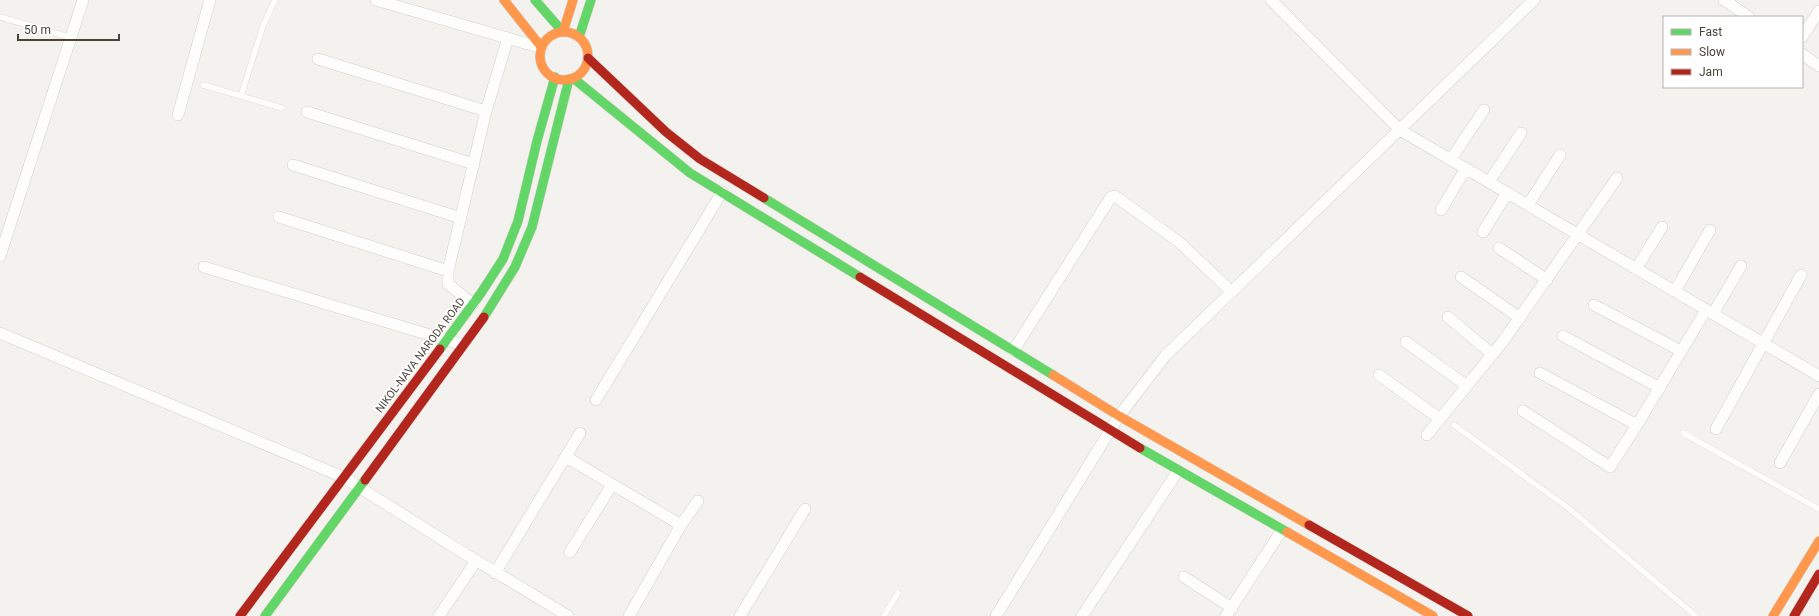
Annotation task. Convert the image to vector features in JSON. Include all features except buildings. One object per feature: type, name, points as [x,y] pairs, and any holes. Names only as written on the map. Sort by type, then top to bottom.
[{"type":"street","points":[[0,256],[72,38],[83,0]]},
{"type":"street","points":[[178,115],[210,0]]},
{"type":"street","points":[[376,0],[542,48]]},
{"type":"street","points":[[504,0],[542,48]]},
{"type":"street","points":[[535,0],[563,32]]},
{"type":"street","points":[[563,32],[573,0]]},
{"type":"street","points":[[579,37],[591,0]]},
{"type":"street","points":[[1270,0],[1400,130],[1709,312],[1818,374]]},
{"type":"street","points":[[996,616],[1119,416],[1166,355],[1534,0]]},
{"type":"street","points":[[1724,0],[1748,16]]},
{"type":"street","points":[[1803,35],[1819,11]]},
{"type":"street","points":[[265,616],[360,488],[487,312],[515,267],[532,227],[571,78],[583,70],[588,58],[587,50],[579,37],[571,33],[563,32],[554,34],[547,39],[542,48],[540,56],[542,64],[550,75],[555,77],[571,78],[684,169],[1110,431],[1433,616]]},
{"type":"street","points":[[473,304],[448,284],[448,270],[486,111],[508,38]]},
{"type":"street","points":[[1803,55],[1819,66]]},
{"type":"street","points":[[318,58],[486,111]]},
{"type":"street","points":[[588,58],[666,132],[700,159],[1119,416],[1468,616]]},
{"type":"street","name":"NIKOL-NAVA NARODA ROAD","points":[[240,616],[473,304],[503,259],[518,221],[537,141],[555,77]]},
{"type":"street","points":[[1451,160],[1484,110]]},
{"type":"street","points":[[307,112],[474,164]]},
{"type":"street","points":[[1489,182],[1521,134]]},
{"type":"street","points":[[1528,205],[1560,155]]},
{"type":"street","points":[[293,165],[461,218]]},
{"type":"street","points":[[1440,210],[1466,168]]},
{"type":"street","points":[[1427,435],[1520,318],[1579,235],[1617,178]]},
{"type":"street","points":[[596,400],[722,192]]},
{"type":"street","points":[[1483,232],[1507,193]]},
{"type":"street","points":[[1013,351],[1111,197],[1115,196],[1179,242],[1232,292]]},
{"type":"street","points":[[279,217],[448,270]]},
{"type":"street","points":[[1636,269],[1662,227]]},
{"type":"street","points":[[1675,291],[1710,230]]},
{"type":"street","points":[[1499,248],[1547,280]]},
{"type":"street","points":[[1523,411],[1610,467],[1660,388],[1681,351],[1741,266]]},
{"type":"street","points":[[204,267],[463,345]]},
{"type":"street","points":[[1716,429],[1801,275]]},
{"type":"street","points":[[1461,277],[1520,318]]},
{"type":"street","points":[[1594,305],[1681,351]]},
{"type":"street","points":[[1448,317],[1492,354]]},
{"type":"street","points":[[0,332],[343,477],[476,561],[568,616]]},
{"type":"street","points":[[1563,336],[1660,388]]},
{"type":"street","points":[[1406,342],[1467,386]]},
{"type":"street","points":[[1540,373],[1637,425]]},
{"type":"street","points":[[1379,375],[1440,419]]},
{"type":"street","points":[[1780,464],[1819,394]]},
{"type":"street","points":[[495,572],[580,433]]},
{"type":"street","points":[[566,457],[682,525]]},
{"type":"street","points":[[1082,616],[1178,471]]},
{"type":"street","points":[[570,552],[612,485]]},
{"type":"street","points":[[629,616],[682,525],[698,501]]},
{"type":"street","points":[[740,616],[805,509]]},
{"type":"street","points":[[1184,577],[1229,612],[1282,530]]},
{"type":"street","points":[[1773,616],[1819,541]]},
{"type":"street","points":[[439,616],[476,561]]},
{"type":"street","points":[[1794,616],[1819,574]]},
{"type":"lane","points":[[242,96],[263,26],[275,0]]},
{"type":"lane","points":[[0,17],[72,38]]},
{"type":"lane","points":[[203,84],[282,108]]},
{"type":"lane","points":[[1454,425],[1567,507],[1696,616]]},
{"type":"lane","points":[[1683,433],[1819,509]]},
{"type":"lane","points":[[884,616],[898,593]]},
{"type":"traffic: fast","points":[[535,0],[563,32]]},
{"type":"traffic: fast","points":[[579,37],[591,0]]},
{"type":"traffic: fast","points":[[440,349],[481,293],[503,259],[518,221],[537,141],[555,77]]},
{"type":"traffic: fast","points":[[573,78],[690,173],[860,277]]},
{"type":"traffic: fast","points":[[484,317],[515,267],[532,227],[569,79]]},
{"type":"traffic: fast","points":[[764,198],[1053,375]]},
{"type":"traffic: fast","points":[[1140,448],[1287,532]]},
{"type":"traffic: fast","points":[[265,616],[365,480]]},
{"type":"traffic: slow","points":[[504,0],[542,48]]},
{"type":"traffic: slow","points":[[563,32],[573,0]]},
{"type":"traffic: slow","points":[[564,32],[573,34],[581,39],[586,47],[588,56],[586,65],[581,73],[573,78],[564,80],[555,78],[547,73],[542,65],[540,56],[542,47],[547,39],[555,34],[564,32]]},
{"type":"traffic: slow","points":[[1053,375],[1119,416],[1309,525]]},
{"type":"traffic: slow","points":[[1287,532],[1433,616]]},
{"type":"traffic: slow","points":[[1773,616],[1819,541]]},
{"type":"traffic: jam","points":[[588,58],[666,132],[700,159],[764,198]]},
{"type":"traffic: jam","points":[[860,277],[1140,448]]},
{"type":"traffic: jam","points":[[365,480],[484,317]]},
{"type":"traffic: jam","points":[[240,616],[440,349]]},
{"type":"traffic: jam","points":[[1309,525],[1468,616]]},
{"type":"traffic: jam","points":[[1794,616],[1819,574]]}]
